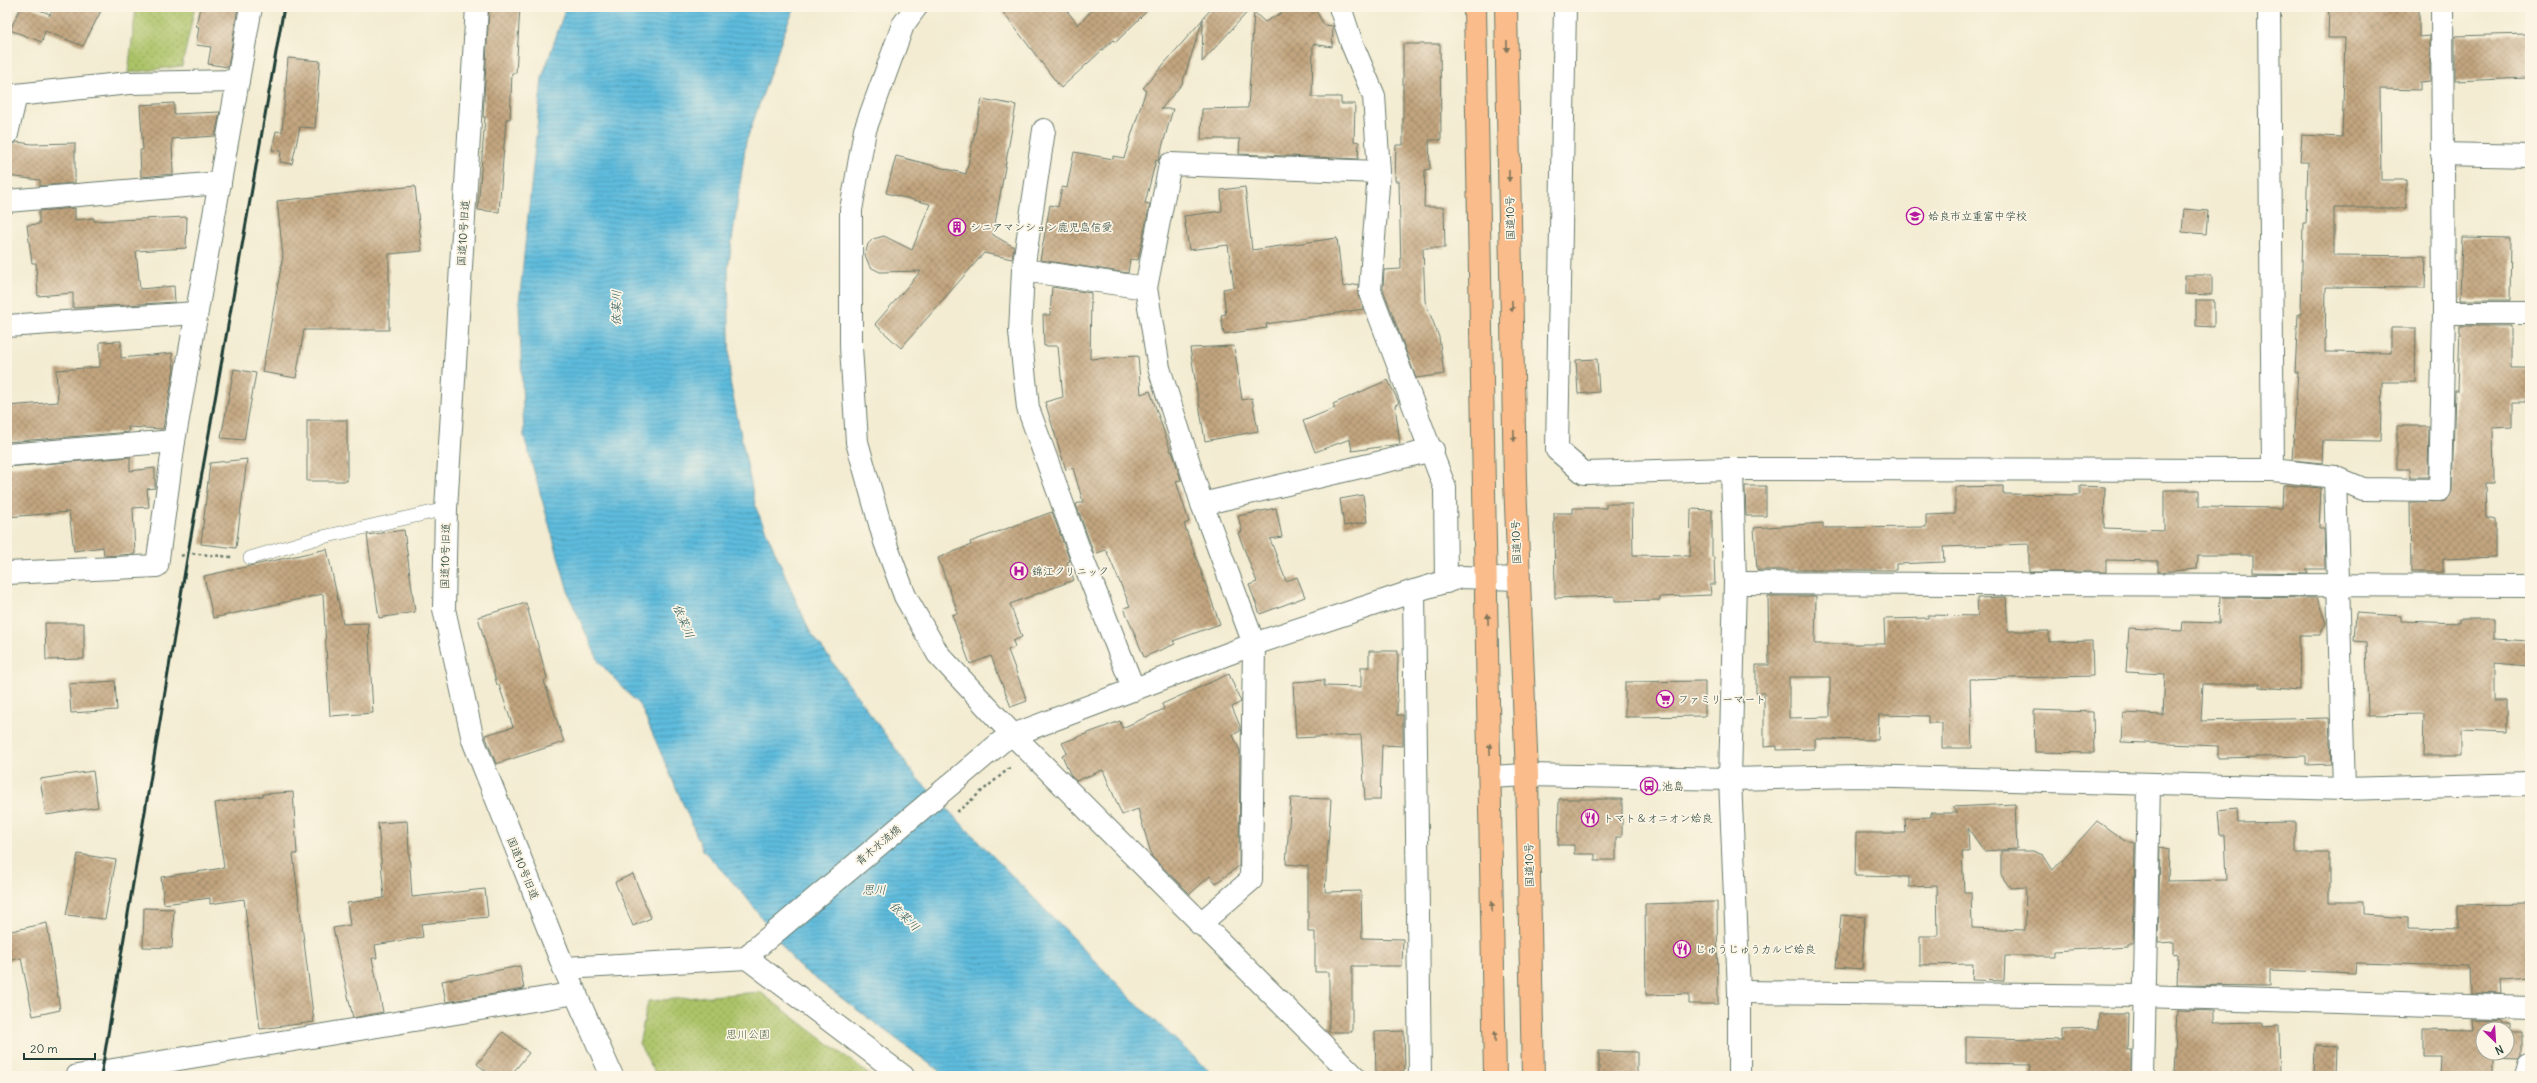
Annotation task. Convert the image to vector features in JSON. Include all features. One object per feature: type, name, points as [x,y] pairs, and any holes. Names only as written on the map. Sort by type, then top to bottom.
[{"type":"highway","points":[[1475,7],[1487,578],[1495,1076]]},
{"type":"highway","name":"国道10号","points":[[1506,7],[1518,579],[1527,775],[1533,1076]]},
{"type":"street","points":[[7,573],[157,566],[174,441],[251,7]]},
{"type":"street","name":"国道10号旧道","points":[[477,7],[446,509],[444,609],[473,740],[564,968],[612,1076]]},
{"type":"street","points":[[916,7],[903,25],[865,130],[851,210],[850,347],[857,442],[885,542],[905,596],[938,654],[1007,738],[1200,924],[1354,1076]]},
{"type":"street","points":[[1340,7],[1352,44],[1374,96],[1379,172],[1370,291],[1432,450],[1445,488],[1446,582]]},
{"type":"street","points":[[1565,7],[1557,450],[1584,473],[1732,470],[2273,470],[2335,477],[2363,489],[2440,490],[2444,313],[2442,7]]},
{"type":"street","points":[[2269,7],[2273,470]]},
{"type":"street","points":[[7,134],[16,95],[129,83],[238,81]]},
{"type":"street","points":[[1044,130],[1023,270],[1020,332],[1028,408],[1081,555],[1134,690]]},
{"type":"street","points":[[2442,154],[2530,156]]},
{"type":"street","points":[[1200,924],[1251,880],[1254,644],[1202,504],[1159,368],[1146,288],[1170,164],[1379,172]]},
{"type":"street","points":[[7,201],[220,183]]},
{"type":"street","points":[[1023,270],[1146,288]]},
{"type":"street","points":[[2444,313],[2530,313]]},
{"type":"street","points":[[7,326],[196,314]]},
{"type":"street","points":[[7,455],[174,441]]},
{"type":"street","points":[[1202,504],[1432,450]]},
{"type":"street","points":[[1732,470],[1735,583],[1730,779],[1739,992],[1739,1076]]},
{"type":"street","points":[[2335,477],[2344,789]]},
{"type":"street","name":"青木水流橋","points":[[751,954],[1007,738],[1254,644],[1414,591],[1461,577],[1518,579]]},
{"type":"street","points":[[1735,583],[2337,584],[2530,586]]},
{"type":"street","points":[[1414,591],[1420,1076]]},
{"type":"street","points":[[1490,777],[1527,775],[1730,779],[1858,776],[2344,789],[2530,784]]},
{"type":"street","points":[[2143,1076],[2149,784]]},
{"type":"street","points":[[564,968],[751,954],[903,1076]]},
{"type":"street","points":[[1739,992],[2144,996],[2530,1008]]},
{"type":"street","points":[[78,1076],[131,1071],[576,993]]},
{"type":"street","points":[[2527,1076],[2530,1065]]},
{"type":"lane","points":[[250,558],[314,539],[446,509]]},
{"type":"path","points":[[188,553],[250,558]]},
{"type":"green space","points":[[136,7],[195,7],[182,66],[128,73]]},
{"type":"green space","name":"思川公園","points":[[760,992],[871,1076],[657,1076],[639,1044],[648,1001]]},
{"type":"water","name":"思川","points":[[566,7],[796,7],[788,22],[746,142],[728,269],[730,382],[756,508],[809,630],[917,778],[1131,998],[1214,1076],[946,1076],[797,965],[746,897],[703,850],[641,707],[599,662],[570,598],[524,436],[519,304],[542,78]]},
{"type":"building","points":[[21,7],[31,7],[50,14],[49,16],[54,7],[103,7],[83,46],[45,31],[42,42],[10,30]]},
{"type":"building","points":[[200,7],[238,7],[228,67],[208,64],[211,47],[196,45],[199,27],[196,26]]},
{"type":"building","points":[[489,7],[520,7],[516,73],[512,73],[510,119],[506,119],[499,212],[478,210],[485,117],[483,117]]},
{"type":"building","points":[[999,7],[1064,7],[1078,25],[1095,7],[1151,7],[1116,42],[1113,40],[1061,88]]},
{"type":"building","points":[[1213,7],[1252,7],[1202,62],[1203,18]]},
{"type":"building","points":[[1292,7],[1314,7],[1324,25],[1333,26],[1332,47],[1313,44],[1312,97],[1341,97],[1341,104],[1355,104],[1354,141],[1359,142],[1358,159],[1239,154],[1240,139],[1201,139],[1202,109],[1248,108],[1254,12],[1265,22]]},
{"type":"building","points":[[2329,7],[2419,8],[2419,37],[2430,36],[2430,81],[2420,82],[2420,90],[2380,89],[2381,180],[2406,180],[2406,208],[2334,208],[2334,255],[2426,256],[2425,288],[2326,287],[2325,352],[2391,353],[2391,328],[2416,328],[2415,382],[2382,382],[2380,441],[2323,440],[2322,463],[2292,460],[2298,372],[2295,372],[2298,314],[2301,314],[2303,223],[2306,223],[2308,162],[2300,162],[2302,135],[2342,137],[2345,38],[2328,38]]},
{"type":"building","points":[[1203,19],[1182,84],[1161,109],[1173,109],[1158,161],[1156,160],[1145,203],[1150,204],[1138,260],[1130,259],[1128,273],[1040,260],[1050,205],[1058,207],[1062,187],[1067,188],[1074,152],[1113,159],[1113,156],[1124,158],[1146,90],[1143,88]]},
{"type":"building","points":[[2527,34],[2528,78],[2455,81],[2455,36]]},
{"type":"building","points":[[1403,44],[1440,44],[1441,140],[1429,140],[1430,169],[1425,170],[1424,207],[1444,207],[1445,248],[1423,248],[1425,301],[1439,337],[1444,374],[1416,378],[1383,289],[1384,270],[1401,269],[1399,181],[1395,181],[1396,145],[1403,145]]},
{"type":"building","points":[[288,58],[320,61],[315,128],[300,127],[292,164],[280,162],[281,151],[272,150],[276,131],[282,132]]},
{"type":"building","name":"シニアマンション鹿児島信愛","points":[[982,99],[1016,105],[993,235],[1014,247],[1012,259],[984,253],[901,348],[875,324],[921,271],[880,272],[870,267],[865,255],[868,244],[873,239],[884,236],[912,250],[930,204],[886,193],[896,156],[966,174]]},
{"type":"building","points":[[174,103],[174,114],[220,112],[215,136],[172,139],[173,174],[141,177],[140,150],[143,150],[140,105]]},
{"type":"building","points":[[17,142],[32,144],[75,143],[75,183],[40,186],[40,180],[7,176],[11,146]]},
{"type":"building","points":[[415,186],[422,251],[389,254],[389,330],[304,330],[296,378],[262,372],[283,256],[277,201]]},
{"type":"building","points":[[1245,187],[1252,250],[1337,238],[1343,287],[1358,284],[1358,295],[1364,309],[1266,324],[1267,328],[1224,334],[1221,315],[1226,314],[1223,289],[1234,287],[1228,245],[1189,250],[1184,216],[1222,211],[1221,190]]},
{"type":"building","points":[[75,208],[75,220],[94,218],[94,221],[187,217],[186,248],[136,251],[140,289],[174,286],[175,302],[73,308],[73,293],[38,296],[36,263],[32,263],[27,225],[39,224],[39,211]]},
{"type":"building","points":[[2184,209],[2208,211],[2206,234],[2182,232]]},
{"type":"building","points":[[2462,237],[2511,238],[2510,300],[2460,300]]},
{"type":"building","points":[[2185,275],[2212,275],[2212,295],[2185,294]]},
{"type":"building","points":[[1052,287],[1091,293],[1090,359],[1138,356],[1141,394],[1150,391],[1171,452],[1172,451],[1181,480],[1176,481],[1189,522],[1184,524],[1220,624],[1173,641],[1175,644],[1144,657],[1124,608],[1130,606],[1106,550],[1094,554],[1076,504],[1083,502],[1073,468],[1066,470],[1045,402],[1063,397],[1058,346],[1044,346],[1043,315],[1050,315]]},
{"type":"building","points":[[2196,300],[2214,300],[2214,327],[2196,326]]},
{"type":"building","points":[[2460,326],[2511,326],[2511,368],[2530,368],[2530,402],[2512,402],[2512,427],[2493,428],[2494,483],[2485,483],[2486,518],[2495,520],[2495,557],[2443,559],[2443,572],[2411,572],[2410,502],[2446,501],[2452,491],[2455,390],[2458,390]]},
{"type":"building","points":[[121,341],[121,358],[172,353],[174,369],[163,429],[128,427],[129,432],[7,442],[7,406],[58,402],[56,370],[100,367],[100,342]]},
{"type":"building","points":[[1234,346],[1242,400],[1252,398],[1258,431],[1205,441],[1190,348]]},
{"type":"building","points":[[1597,359],[1599,392],[1578,394],[1576,360]]},
{"type":"building","points":[[234,369],[256,373],[244,440],[221,438]]},
{"type":"building","points":[[1388,380],[1399,403],[1395,405],[1400,444],[1352,451],[1350,439],[1315,452],[1303,421],[1335,408],[1333,404]]},
{"type":"building","points":[[307,420],[347,420],[347,481],[307,481]]},
{"type":"building","points":[[2397,426],[2429,426],[2428,477],[2410,477],[2410,469],[2397,469]]},
{"type":"building","points":[[130,457],[130,471],[155,468],[155,488],[147,489],[149,507],[133,508],[135,554],[104,556],[103,547],[74,551],[69,512],[7,517],[7,467]]},
{"type":"building","points":[[247,459],[236,548],[201,544],[210,463]]},
{"type":"building","points":[[2283,485],[2321,488],[2319,528],[2324,528],[2325,569],[2306,569],[2308,573],[2253,572],[2253,555],[2198,555],[2197,569],[2158,572],[2158,561],[2106,560],[2106,572],[2029,572],[2029,544],[1943,547],[1944,562],[1896,564],[1896,570],[1757,570],[1754,528],[1823,523],[1823,528],[1926,527],[1926,515],[1955,514],[1955,487],[2003,486],[2003,494],[2080,495],[2080,486],[2105,487],[2104,528],[2164,530],[2164,490],[2199,490],[2199,507],[2282,508]]},
{"type":"building","points":[[1745,486],[1766,486],[1766,516],[1746,516]]},
{"type":"building","points":[[1363,495],[1367,522],[1344,526],[1340,499]]},
{"type":"building","points":[[1606,504],[1632,504],[1633,555],[1690,556],[1691,509],[1712,510],[1712,557],[1714,557],[1715,584],[1710,584],[1711,595],[1660,597],[1660,600],[1615,601],[1615,596],[1555,598],[1554,513],[1573,513],[1573,508],[1606,508]]},
{"type":"building","points":[[1276,508],[1282,537],[1270,539],[1286,581],[1297,577],[1305,597],[1260,614],[1249,585],[1257,582],[1238,533],[1242,532],[1238,516]]},
{"type":"building","name":"錦江クリニック","points":[[1052,512],[1070,561],[1067,562],[1074,580],[1010,604],[1022,637],[1013,641],[1015,647],[1008,650],[1027,701],[1011,707],[991,656],[970,664],[952,615],[958,613],[938,558],[971,545],[970,542]]},
{"type":"building","points":[[404,530],[415,612],[379,618],[367,535]]},
{"type":"building","points":[[327,549],[343,624],[368,623],[373,713],[330,716],[323,594],[213,618],[204,576]]},
{"type":"building","points":[[1768,596],[1816,596],[1815,644],[1885,644],[1884,619],[1928,618],[1928,615],[1978,616],[1977,598],[2006,597],[2008,631],[2049,631],[2049,642],[2092,641],[2093,676],[1970,679],[1972,748],[1942,748],[1942,723],[1928,723],[1928,716],[1879,715],[1878,740],[1815,739],[1815,749],[1777,750],[1777,746],[1764,747],[1764,693],[1756,693],[1756,665],[1769,665]],"holes":[[[1789,677],[1830,677],[1830,717],[1789,718]]]},
{"type":"building","points":[[2220,597],[2317,598],[2326,623],[2320,635],[2299,635],[2300,690],[2260,687],[2260,684],[2203,684],[2201,721],[2329,718],[2331,764],[2306,765],[2306,756],[2218,758],[2218,746],[2121,742],[2123,713],[2163,715],[2165,674],[2126,672],[2129,628],[2182,631],[2183,622],[2219,623]]},
{"type":"building","points":[[526,603],[547,678],[544,681],[564,742],[496,764],[485,735],[513,727],[499,685],[497,685],[478,617]]},
{"type":"building","points":[[2356,613],[2401,616],[2401,621],[2459,623],[2459,619],[2494,619],[2494,639],[2530,641],[2530,666],[2494,663],[2494,701],[2507,701],[2507,732],[2461,730],[2461,756],[2423,756],[2424,714],[2368,715],[2366,642],[2354,641]]},
{"type":"building","points":[[45,623],[84,623],[84,659],[46,660]]},
{"type":"building","points":[[1369,651],[1398,651],[1397,715],[1403,715],[1403,746],[1382,745],[1380,800],[1365,800],[1361,735],[1296,738],[1293,682],[1324,680],[1324,686],[1361,687],[1361,667],[1369,667]]},
{"type":"building","points":[[1229,674],[1241,702],[1232,707],[1240,726],[1240,731],[1233,735],[1240,751],[1239,866],[1216,883],[1210,876],[1190,894],[1152,857],[1138,809],[1122,815],[1103,770],[1076,781],[1071,776],[1062,755],[1067,753],[1062,743],[1120,721],[1122,728],[1164,709],[1162,704]]},
{"type":"building","points":[[115,681],[117,710],[71,713],[69,684]]},
{"type":"building","name":"ファミリーマート","points":[[1705,681],[1705,716],[1625,717],[1625,682]]},
{"type":"building","points":[[2034,710],[2093,712],[2094,753],[2035,752]]},
{"type":"building","points":[[93,771],[98,807],[46,815],[40,779]]},
{"type":"building","points":[[293,792],[297,854],[293,854],[314,1022],[260,1029],[244,899],[210,904],[210,898],[164,904],[161,877],[224,868],[215,803],[263,796],[263,794]]},
{"type":"building","points":[[1291,798],[1331,799],[1325,892],[1361,891],[1362,938],[1403,939],[1402,966],[1352,966],[1352,1032],[1329,1032],[1329,972],[1315,972],[1315,932],[1308,932],[1308,866],[1286,864]]},
{"type":"building","name":"トマト＆オニオン姶良","points":[[1559,799],[1622,799],[1622,837],[1616,837],[1616,860],[1595,860],[1595,854],[1574,854],[1574,845],[1558,845]]},
{"type":"building","points":[[2015,804],[2017,849],[1984,851],[1968,828],[1969,852],[1962,852],[1964,892],[1971,892],[1972,928],[2025,930],[2026,887],[2010,888],[2001,875],[2001,851],[2033,851],[2043,855],[2053,870],[2097,821],[2125,841],[2135,843],[2133,944],[2128,944],[2128,946],[2055,951],[2055,956],[2005,956],[2004,981],[1972,980],[1973,964],[1920,965],[1920,936],[1938,936],[1937,886],[1909,887],[1909,877],[1855,876],[1856,833],[1906,833],[1905,818],[1931,817],[1931,813],[1958,813],[1953,807]]},
{"type":"building","points":[[2237,809],[2238,823],[2296,822],[2296,853],[2329,853],[2329,902],[2363,902],[2363,915],[2408,918],[2408,929],[2458,930],[2458,905],[2530,904],[2530,979],[2499,981],[2500,995],[2471,994],[2470,966],[2356,963],[2355,973],[2270,970],[2270,986],[2177,985],[2178,954],[2174,955],[2174,942],[2158,943],[2160,847],[2169,849],[2168,881],[2226,880],[2224,835],[2220,835],[2218,811]]},
{"type":"building","points":[[407,821],[412,897],[485,889],[488,917],[421,924],[423,937],[375,945],[377,958],[372,958],[383,1012],[353,1018],[333,928],[350,925],[347,903],[384,898],[378,823]]},
{"type":"building","points":[[78,854],[116,860],[105,919],[66,915]]},
{"type":"building","points":[[633,874],[651,918],[633,926],[615,882]]},
{"type":"building","name":"じゅうじゅうカルビ姶良","points":[[1717,902],[1718,1004],[1689,1004],[1689,994],[1646,995],[1645,904]]},
{"type":"building","points":[[144,908],[174,909],[172,948],[143,947]]},
{"type":"building","points":[[1841,915],[1865,917],[1862,969],[1836,967]]},
{"type":"building","points":[[47,923],[60,1010],[33,1016],[21,958],[7,961],[7,932]]},
{"type":"building","points":[[520,966],[524,989],[446,1002],[442,981]]},
{"type":"building","points":[[2177,1010],[2214,1011],[2214,1023],[2263,1022],[2263,1026],[2279,1025],[2280,1076],[2174,1076]]},
{"type":"building","points":[[2099,1014],[2128,1014],[2127,1050],[2131,1050],[2131,1076],[2030,1076],[2031,1064],[1966,1063],[1966,1037],[2062,1040],[2062,1030],[2098,1029]]},
{"type":"building","points":[[2472,1019],[2501,1020],[2475,1021],[2475,1061],[2495,1061],[2495,1076],[2440,1076],[2441,1056],[2423,1056],[2423,1030],[2473,1031]]},
{"type":"building","points":[[1404,1031],[1405,1069],[1397,1076],[1376,1076],[1375,1032]]},
{"type":"building","points":[[503,1032],[529,1053],[510,1076],[492,1076],[477,1064]]},
{"type":"building","points":[[2515,1032],[2522,1032],[2522,1056],[2520,1059],[2515,1059]]},
{"type":"building","points":[[2316,1045],[2338,1046],[2337,1076],[2315,1076]]},
{"type":"building","points":[[1599,1051],[1637,1052],[1637,1076],[1599,1076]]},
{"type":"railway","points":[[101,1076],[188,553],[284,7]]},
{"type":"place","name":"姶良市立重富中学校","points":[[1915,216]]},
{"type":"place","name":"シニアマンション鹿児島信愛","points":[[957,227]]},
{"type":"place","name":"錦江クリニック","points":[[1019,571]]},
{"type":"place","name":"ファミリーマート","points":[[1665,699]]},
{"type":"place","name":"池島","points":[[1649,786]]},
{"type":"place","name":"トマト＆オニオン姶良","points":[[1590,818]]},
{"type":"place","name":"じゅうじゅうカルビ姶良","points":[[1682,949]]},
{"type":"water label","name":"依某川","points":[[616,308]]},
{"type":"water label","name":"依某川","points":[[684,621]]},
{"type":"water label","name":"依某川","points":[[905,916]]}]
